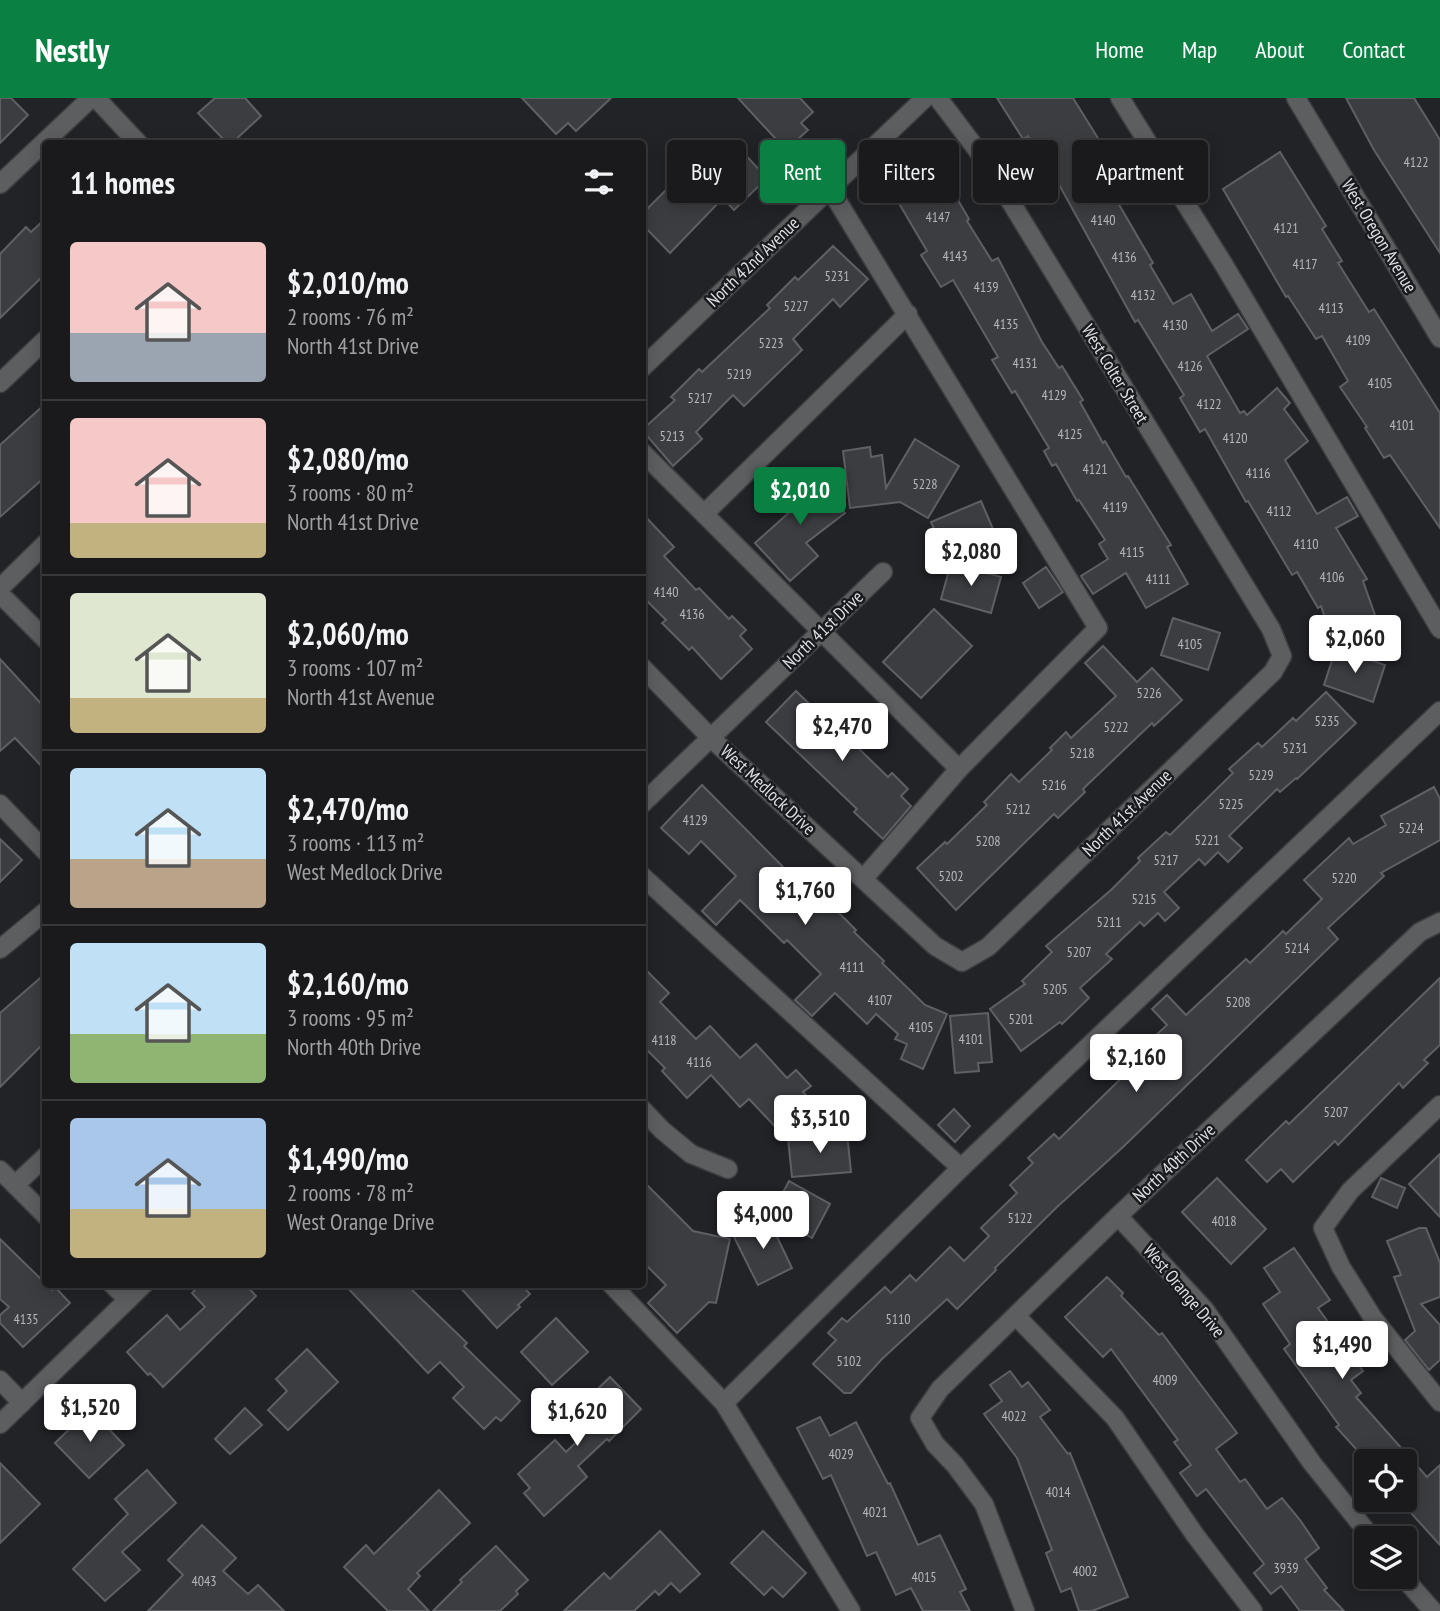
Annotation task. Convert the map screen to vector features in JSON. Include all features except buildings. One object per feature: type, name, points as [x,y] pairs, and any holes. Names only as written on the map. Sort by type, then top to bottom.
[{"type":"street","points":[[48,140],[94,98],[135,140]]},
{"type":"street","name":"North 42nd Avenue","points":[[845,175],[925,98]]},
{"type":"street","name":"West Colter Street","points":[[938,98],[994,175],[1271,629],[1282,656]]},
{"type":"street","points":[[1121,98],[1440,629]]},
{"type":"street","name":"West Oregon Avenue","points":[[1296,98],[1440,338]]},
{"type":"street","points":[[0,184],[42,146]]},
{"type":"street","name":"North 42nd Avenue","points":[[646,364],[816,203]]},
{"type":"street","points":[[838,203],[1098,628],[960,769],[864,878]]},
{"type":"street","points":[[704,514],[908,314]]},
{"type":"street","points":[[0,383],[42,343]]},
{"type":"street","points":[[646,456],[960,769]]},
{"type":"street","points":[[0,588],[42,547]]},
{"type":"street","name":"North 41st Drive","points":[[646,800],[883,572]]},
{"type":"street","points":[[0,594],[42,636]]},
{"type":"street","name":"North 41st Avenue","points":[[962,962],[988,947],[1273,672],[1282,656]]},
{"type":"street","name":"West Medlock Drive","points":[[646,671],[711,738],[935,946],[962,962]]},
{"type":"street","points":[[724,1403],[961,1168],[1440,711]]},
{"type":"street","points":[[0,804],[42,848]]},
{"type":"street","points":[[646,880],[961,1168]]},
{"type":"street","points":[[0,949],[42,914]]},
{"type":"street","name":"North 40th Drive","points":[[1025,1611],[984,1504],[955,1465],[935,1444],[920,1418],[940,1389],[1118,1216],[1420,932],[1440,922]]},
{"type":"street","points":[[1440,1105],[1350,1191],[1322,1228],[1341,1267],[1373,1318],[1440,1402]]},
{"type":"street","points":[[646,1113],[691,1154],[728,1169]]},
{"type":"street","points":[[15,1185],[42,1160]]},
{"type":"street","points":[[0,1170],[42,1212]]},
{"type":"street","name":"West Orange Drive","points":[[1118,1216],[1205,1310],[1312,1463],[1362,1526]]},
{"type":"street","points":[[116,1288],[128,1300]]},
{"type":"street","points":[[0,1424],[140,1288]]},
{"type":"street","points":[[615,1288],[724,1403],[852,1611]]},
{"type":"street","points":[[1017,1317],[1115,1418],[1195,1535],[1253,1611]]},
{"type":"street","points":[[0,1380],[22,1403]]},
{"type":"street","points":[[1414,1589],[1433,1611]]}]
